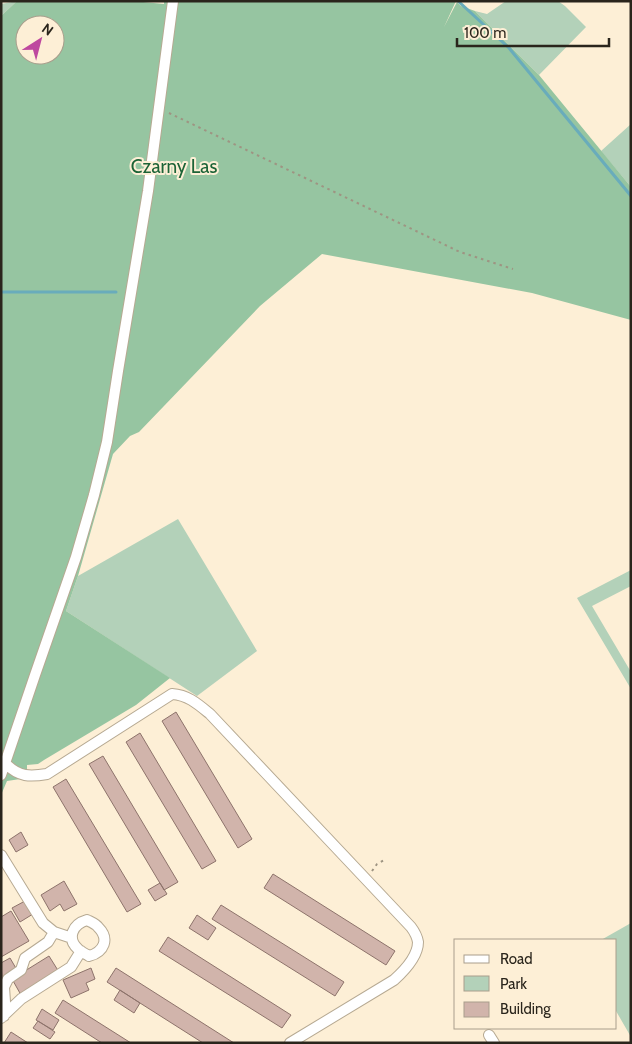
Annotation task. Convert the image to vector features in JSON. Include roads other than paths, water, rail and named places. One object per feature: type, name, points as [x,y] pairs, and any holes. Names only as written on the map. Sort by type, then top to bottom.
[{"type":"street","points":[[1,775],[76,557],[107,442],[148,191],[173,1]]},
{"type":"street","points":[[6,764],[13,771],[23,775],[48,774],[172,694],[182,695],[195,702],[210,714],[411,926],[418,943],[408,968],[394,980],[290,1043]]},
{"type":"street","points":[[1,855],[43,923],[54,932],[72,938]]},
{"type":"street","points":[[87,920],[98,925],[102,932],[104,943],[95,954],[89,956],[81,951],[77,948],[72,938],[72,933],[76,925],[87,920]]},
{"type":"street","points":[[2,1017],[6,1002],[4,987],[8,979],[21,970],[26,958],[48,942],[54,932]]},
{"type":"street","points":[[2,1017],[21,999],[71,967],[81,951]]},
{"type":"waterway","points":[[458,1],[509,48],[631,196]]},
{"type":"waterway","points":[[1,292],[116,292]]},
{"type":"park label","name":"Czarny Las","points":[[174,166]]}]
